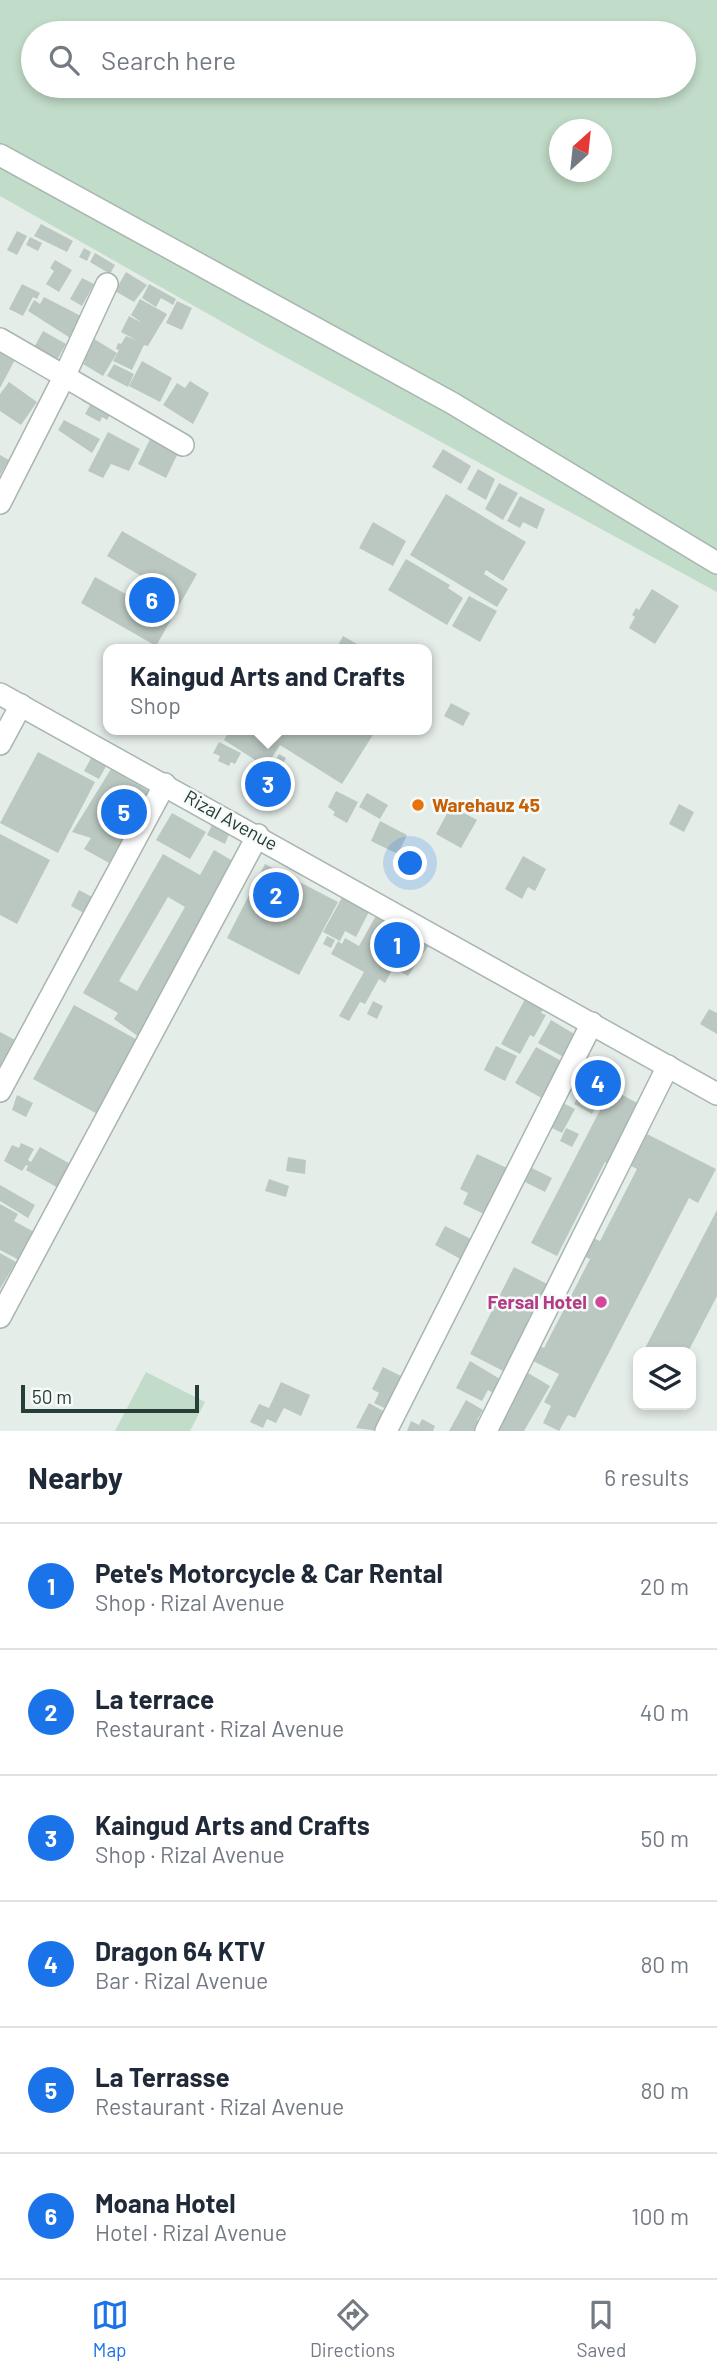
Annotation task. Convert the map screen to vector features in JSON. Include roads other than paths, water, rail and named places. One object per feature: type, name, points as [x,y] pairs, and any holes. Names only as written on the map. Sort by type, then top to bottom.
[{"type":"street","points":[[0,155],[452,403],[717,563]]},
{"type":"street","points":[[0,503],[65,377],[107,284]]},
{"type":"street","points":[[0,339],[183,444]]},
{"type":"street","name":"Rizal Avenue","points":[[0,694],[258,835],[717,1094]]},
{"type":"street","points":[[0,744],[21,705]]},
{"type":"street","points":[[0,1091],[165,784]]},
{"type":"street","points":[[0,1317],[258,835]]},
{"type":"street","points":[[386,1431],[592,1023]]},
{"type":"street","points":[[486,1431],[668,1066]]},
{"type":"place","name":"Moana Hotel","points":[[152,600]]},
{"type":"place","name":"Kaingud Arts and Crafts","points":[[268,784]]},
{"type":"place","name":"Warehauz 45","points":[[418,805]]},
{"type":"place","name":"La Terrasse","points":[[124,812]]},
{"type":"place","name":"La terrace","points":[[276,895]]},
{"type":"place","name":"Pete's Motorcycle & Car Rental","points":[[397,945]]},
{"type":"place","name":"Dragon 64 KTV","points":[[598,1083]]},
{"type":"place","name":"Fersal Hotel","points":[[601,1302]]}]
